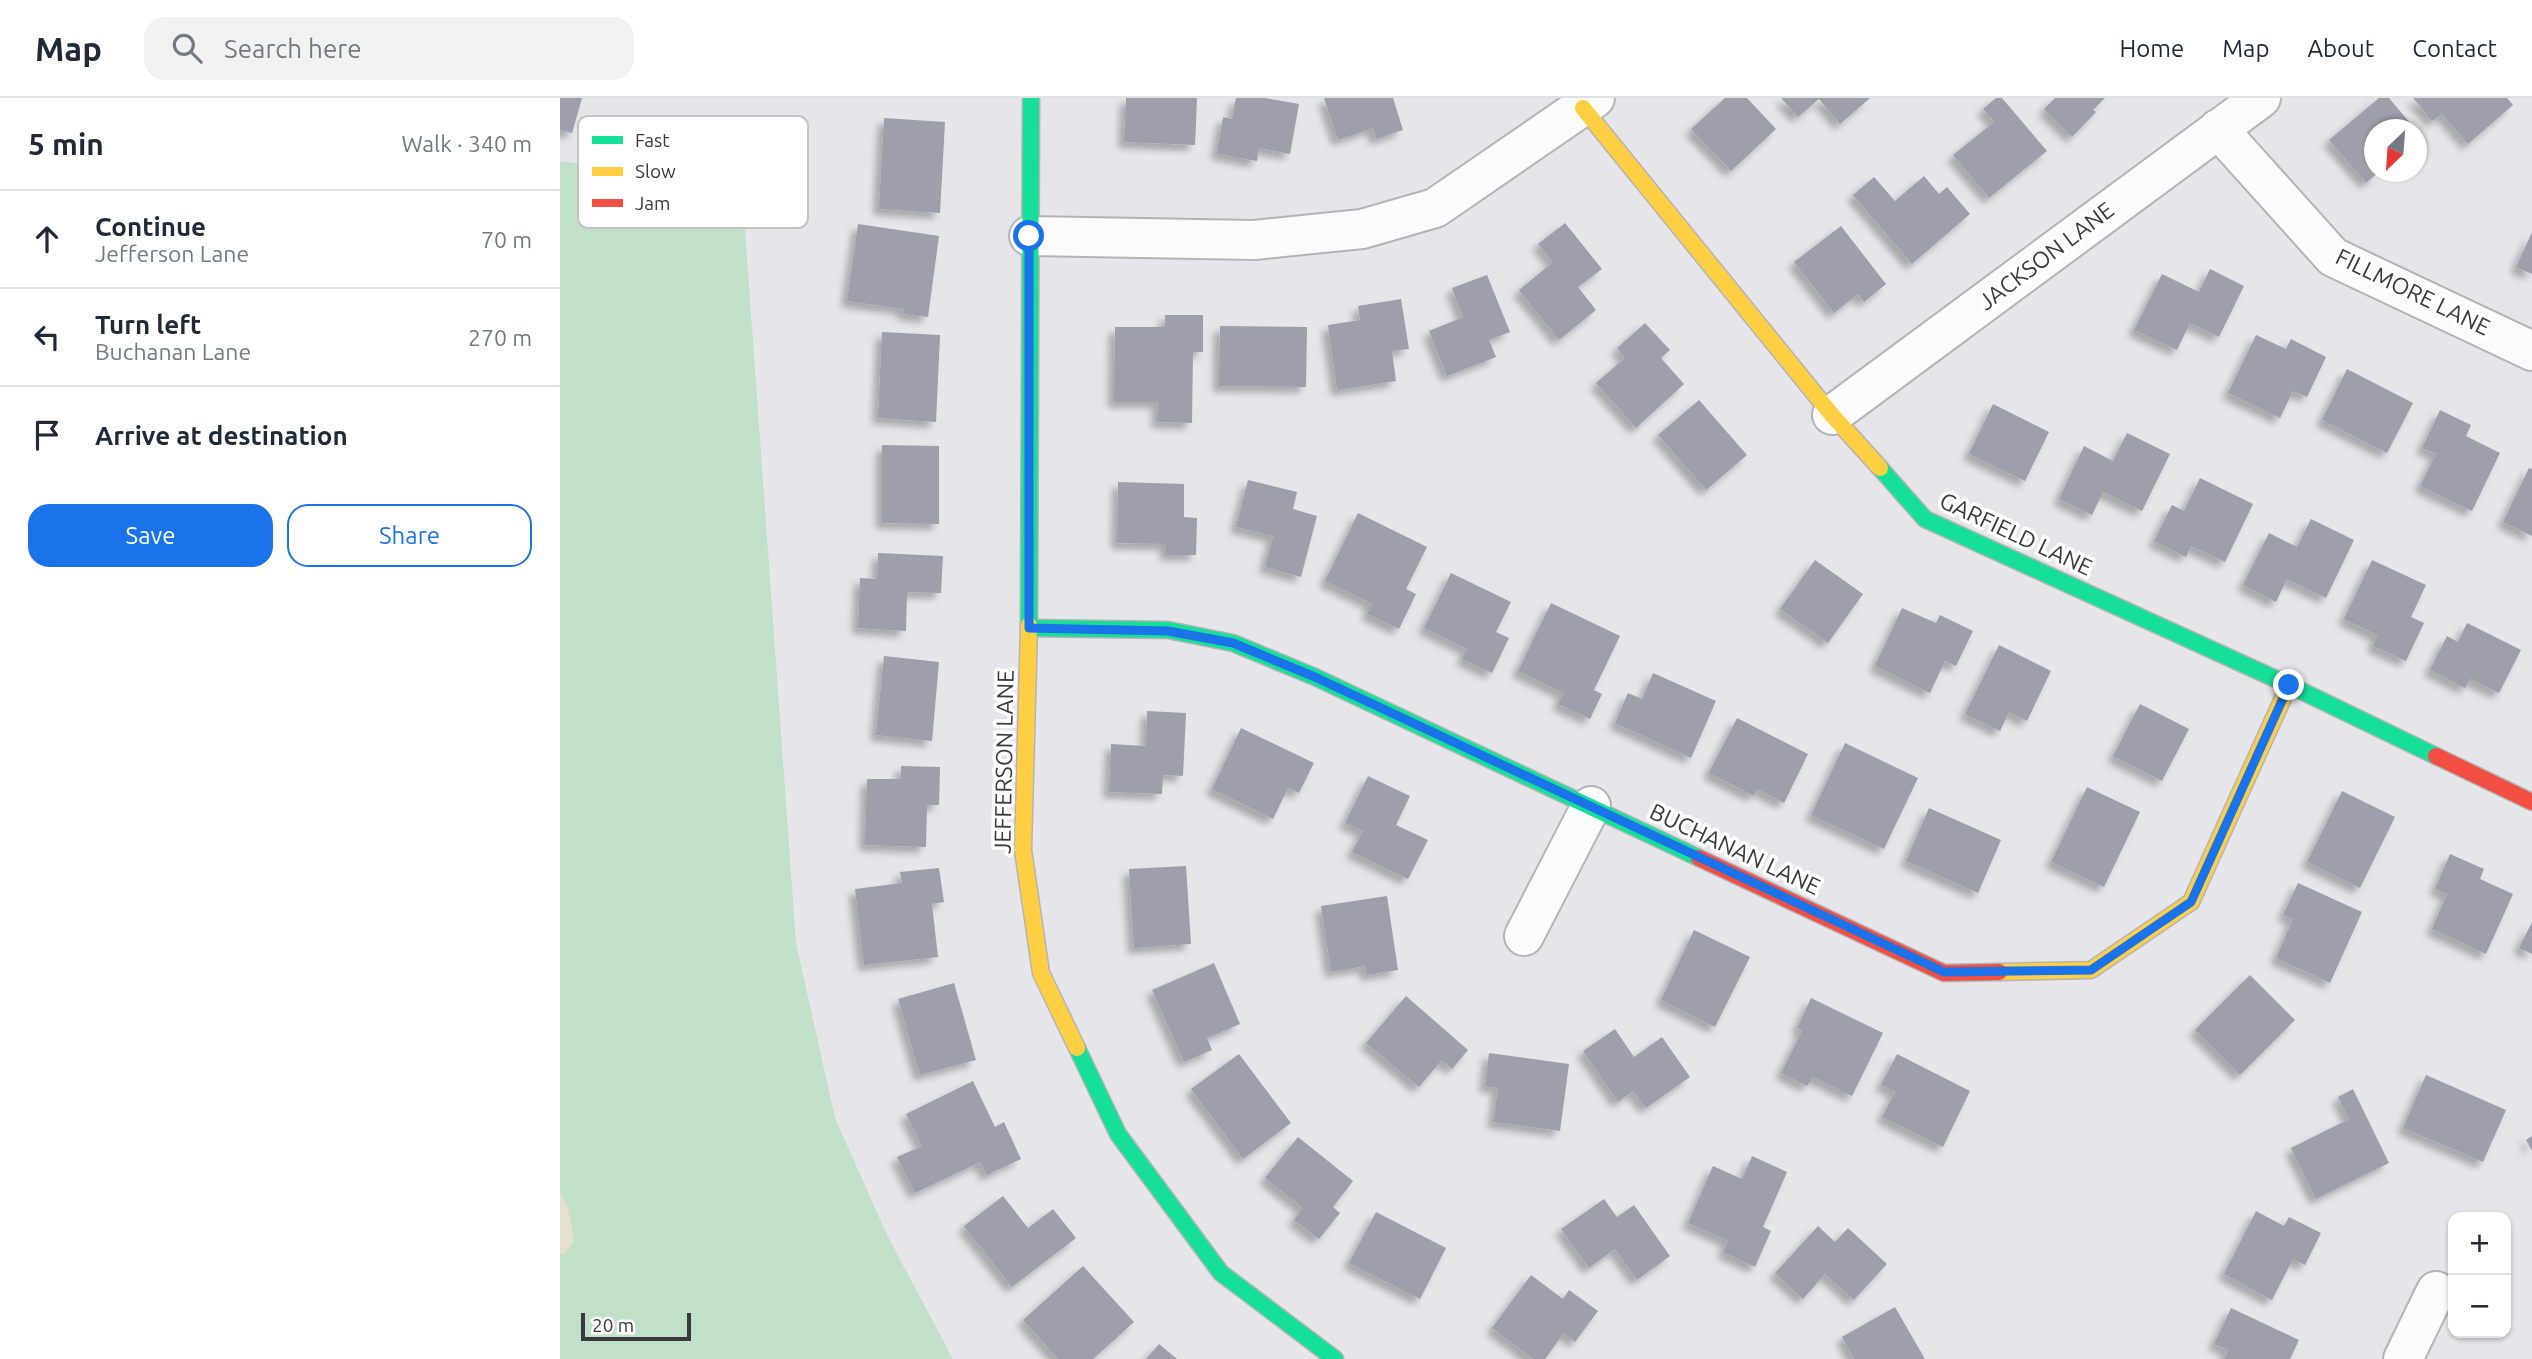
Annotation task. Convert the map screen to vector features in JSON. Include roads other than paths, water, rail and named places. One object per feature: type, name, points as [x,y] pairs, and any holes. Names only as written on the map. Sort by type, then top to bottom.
[{"type":"street","name":"JEFFERSON LANE","points":[[1031,98],[1029,628],[1023,850],[1041,973],[1118,1134],[1221,1273],[1335,1359]]},
{"type":"street","name":"JACKSON LANE","points":[[1832,415],[2261,98]]},
{"type":"street","points":[[1029,236],[1254,240],[1362,229],[1435,208],[1589,103]]},
{"type":"street","name":"GARFIELD LANE","points":[[1589,103],[1832,415],[1925,519],[2289,685],[2532,802]]},
{"type":"street","name":"FILLMORE LANE","points":[[2218,129],[2333,257],[2532,351]]},
{"type":"street","name":"BUCHANAN LANE","points":[[1029,628],[1168,631],[1233,643],[1315,677],[1944,972],[2091,970],[2191,902],[2289,685]]},
{"type":"street","points":[[1524,936],[1591,806]]},
{"type":"street","points":[[2403,1359],[2436,1291]]}]
